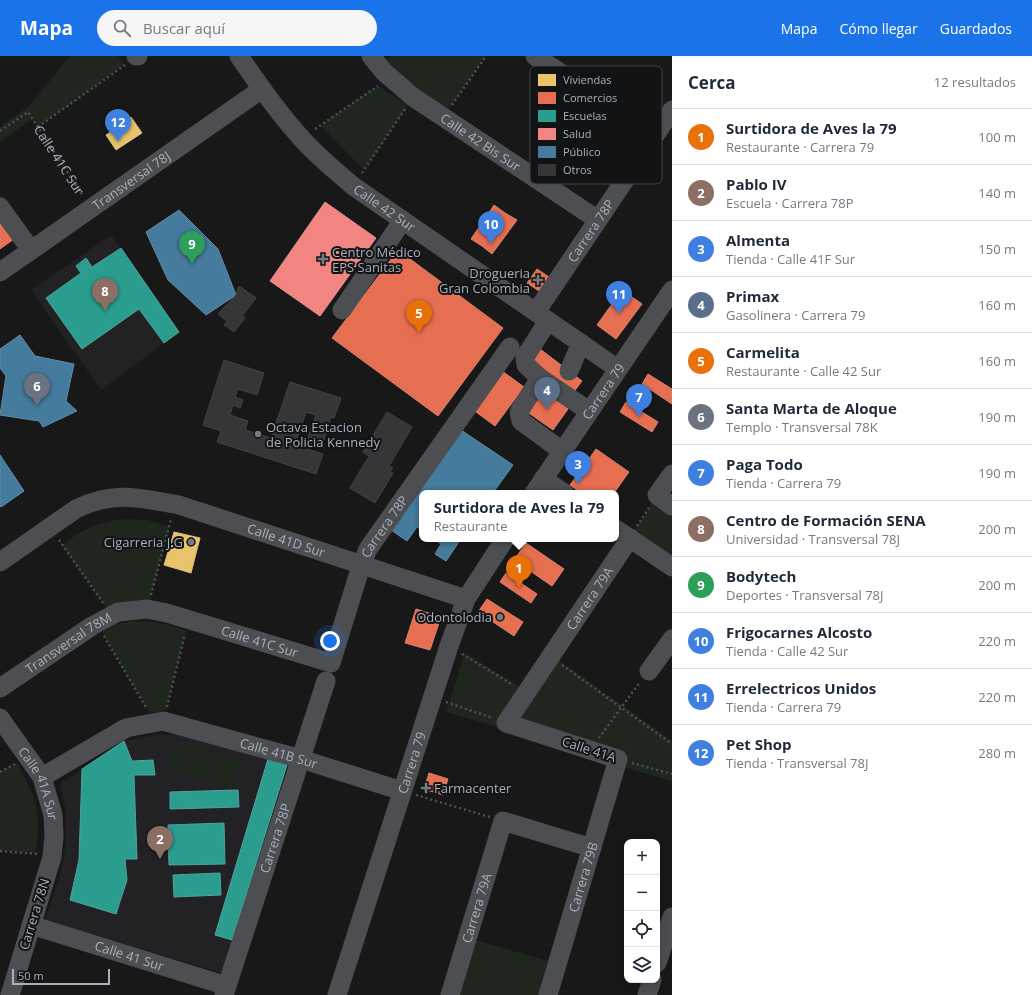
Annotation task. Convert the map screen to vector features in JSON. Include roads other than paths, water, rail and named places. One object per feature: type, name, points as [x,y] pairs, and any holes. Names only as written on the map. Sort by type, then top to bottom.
[{"type":"street","name":"Calle 42 Sur","points":[[239,56],[284,118],[316,152],[354,186],[618,369]]},
{"type":"street","name":"Calle 42 Bis Sur","points":[[371,56],[391,79],[413,97],[530,175]]},
{"type":"street","points":[[535,56],[550,66]]},
{"type":"street","name":"Transversal 78J","points":[[0,272],[262,88]]},
{"type":"street","name":"Carrera 78P","points":[[662,126],[672,110]]},
{"type":"street","name":"Calle 42 Bis Sur","points":[[544,184],[598,220]]},
{"type":"street","name":"Carrera 78P","points":[[589,411],[564,382],[540,378],[526,365],[524,356],[542,316],[598,220],[623,184]]},
{"type":"street","points":[[0,207],[30,250]]},
{"type":"street","points":[[342,310],[403,220]]},
{"type":"street","name":"Carrera 79","points":[[539,486],[672,290]]},
{"type":"street","points":[[564,382],[581,343]]},
{"type":"street","name":"Carrera 78P","points":[[225,991],[301,759],[361,566],[368,549],[510,347]]},
{"type":"street","points":[[540,378],[519,412],[519,417],[521,421],[562,451]]},
{"type":"street","points":[[664,501],[672,474]]},
{"type":"street","points":[[539,486],[553,490]]},
{"type":"street","name":"Calle 41D Sur","points":[[0,562],[76,509],[104,499],[132,496],[175,505],[466,599]]},
{"type":"street","points":[[623,534],[672,567]]},
{"type":"street","name":"Carrera 79","points":[[337,995],[408,793],[448,646],[466,599],[503,542]]},
{"type":"street","name":"Carrera 79A","points":[[506,723],[549,657],[618,542]]},
{"type":"street","name":"Transversal 78M","points":[[0,688],[104,619],[133,609],[148,609],[188,620]]},
{"type":"street","name":"Calle 41C Sur","points":[[188,620],[328,672]]},
{"type":"street","points":[[649,671],[672,639]]},
{"type":"street","name":"Calle 41A Sur","points":[[0,718],[42,778],[53,815],[54,836],[52,857]]},
{"type":"street","name":"Calle 41B Sur","points":[[42,778],[126,728],[159,721],[301,759],[408,793]]},
{"type":"street","name":"Calle 41A","points":[[506,723],[618,758]]},
{"type":"street","name":"Carrera 79B","points":[[548,995],[618,758]]},
{"type":"street","name":"Carrera 79A","points":[[450,995],[504,821],[592,848]]},
{"type":"street","name":"Carrera 78N","points":[[10,995],[52,857]]},
{"type":"street","points":[[660,955],[672,917]]},
{"type":"street","name":"Calle 41 Sur","points":[[31,925],[225,991]]},
{"type":"street","points":[[647,995],[651,983]]},
{"type":"place","name":"Pet Shop","points":[[118,142]]},
{"type":"place","name":"Frigocarnes Alcosto","points":[[491,244]]},
{"type":"place","name":"Centro Médico EPS Sanitas","points":[[323,259]]},
{"type":"place","name":"Bodytech","points":[[192,264]]},
{"type":"place","name":"Drogueria Gran Colombia","points":[[538,280]]},
{"type":"place","name":"Centro de Formación SENA","points":[[105,311]]},
{"type":"place","name":"Errelectricos Unidos","points":[[619,314]]},
{"type":"place","name":"Carmelita","points":[[419,333]]},
{"type":"place","name":"Santa Marta de Aloque","points":[[37,406]]},
{"type":"place","name":"Primax","points":[[547,410]]},
{"type":"place","name":"Paga Todo","points":[[639,417]]},
{"type":"place","name":"Octava Estacion de Policia Kennedy","points":[[258,434]]},
{"type":"place","name":"Almenta","points":[[578,484]]},
{"type":"place","name":"Cigarreria J.G","points":[[191,542]]},
{"type":"place","name":"Surtidora de Aves la 79","points":[[519,588]]},
{"type":"place","name":"Odontolodia","points":[[500,617]]},
{"type":"place","name":"Farmacenter","points":[[426,788]]},
{"type":"place","name":"Pablo IV","points":[[160,859]]}]
